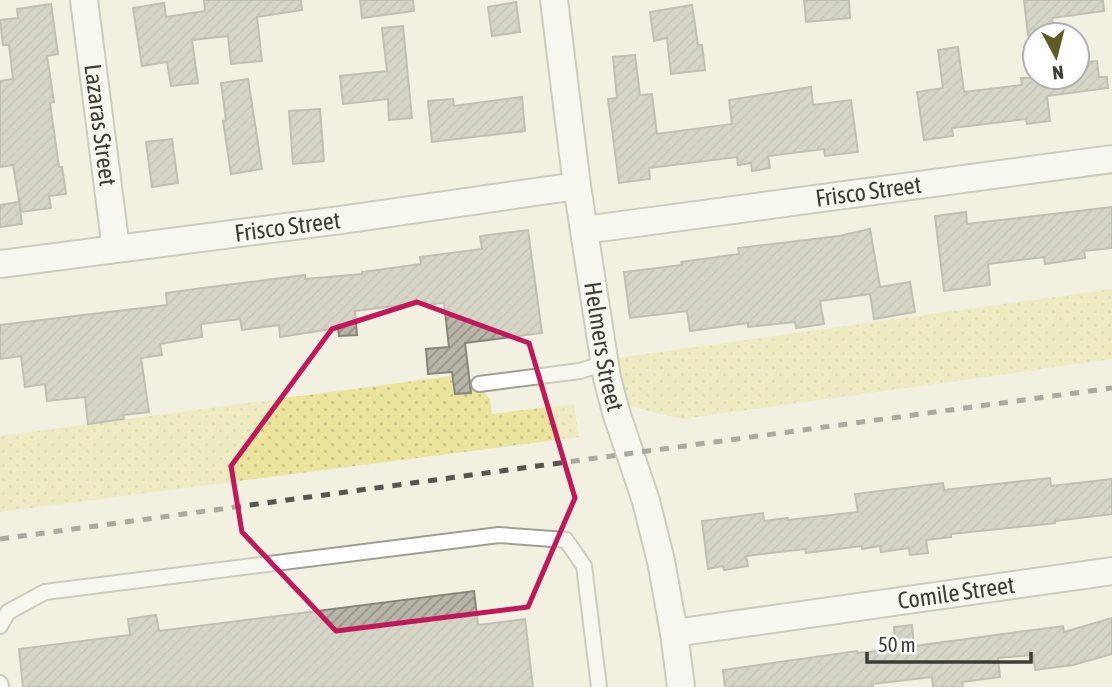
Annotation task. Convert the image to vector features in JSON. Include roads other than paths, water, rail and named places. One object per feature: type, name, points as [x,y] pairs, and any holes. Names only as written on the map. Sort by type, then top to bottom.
[{"type":"street","name":"Lazaras Street","points":[[84,0],[116,249]]},
{"type":"street","name":"Helmers Street","points":[[554,0],[577,186],[605,363],[616,412],[646,501],[661,561],[681,687]]},
{"type":"street","name":"Frisco Street","points":[[584,230],[1112,159]]},
{"type":"street","name":"Frisco Street","points":[[0,264],[577,186]]},
{"type":"street","name":"Comile Street","points":[[674,633],[1112,570]]},
{"type":"lane","points":[[479,384],[580,371],[605,363]]},
{"type":"lane","points":[[0,626],[8,612],[45,592],[499,535],[566,540],[584,566],[599,687]]},
{"type":"railway","points":[[0,539],[1112,388]]}]
